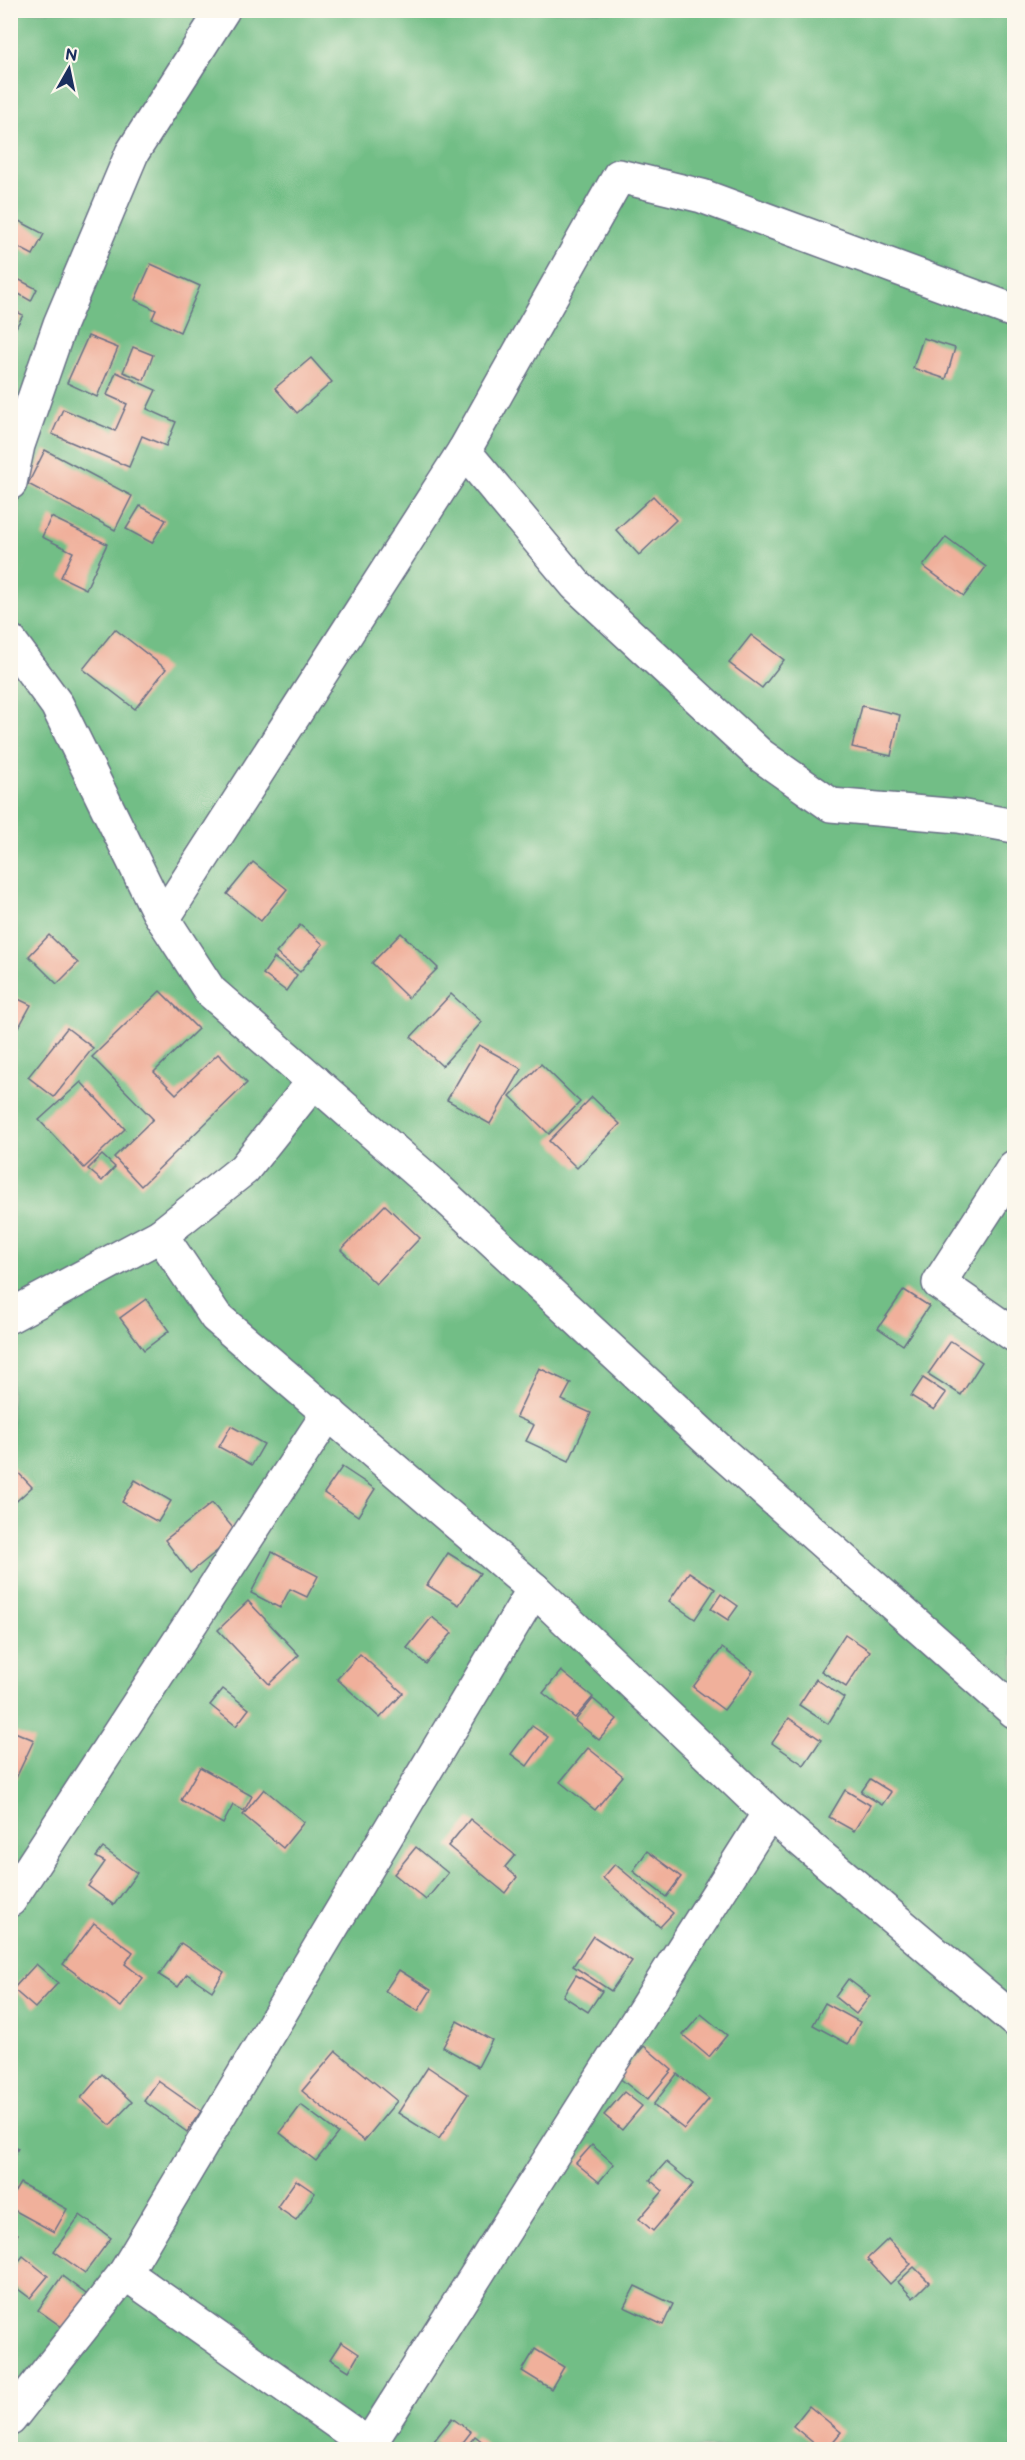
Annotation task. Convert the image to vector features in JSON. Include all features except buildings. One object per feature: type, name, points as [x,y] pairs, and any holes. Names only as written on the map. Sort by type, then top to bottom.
[{"type":"street","points":[[10,483],[18,445],[60,324],[132,153],[224,10]]},
{"type":"street","points":[[163,919],[464,451],[619,176],[702,196],[1014,311]]},
{"type":"street","points":[[464,451],[576,585],[760,755],[831,805],[958,816],[1014,826]]},
{"type":"street","points":[[10,641],[57,705],[163,919],[210,992],[432,1184],[720,1451],[1014,1711]]},
{"type":"street","points":[[10,1316],[160,1235],[244,1169],[314,1082]]},
{"type":"street","points":[[1014,1167],[939,1283],[1014,1335]]},
{"type":"street","points":[[160,1235],[216,1317],[534,1588],[769,1813],[1014,2020]]},
{"type":"street","points":[[10,1900],[329,1412]]},
{"type":"street","points":[[10,2419],[126,2273],[534,1588]]},
{"type":"street","points":[[126,2273],[369,2445],[769,1813]]},
{"type":"green space","points":[[11,11],[1014,11],[1014,2449],[11,2449]]}]
